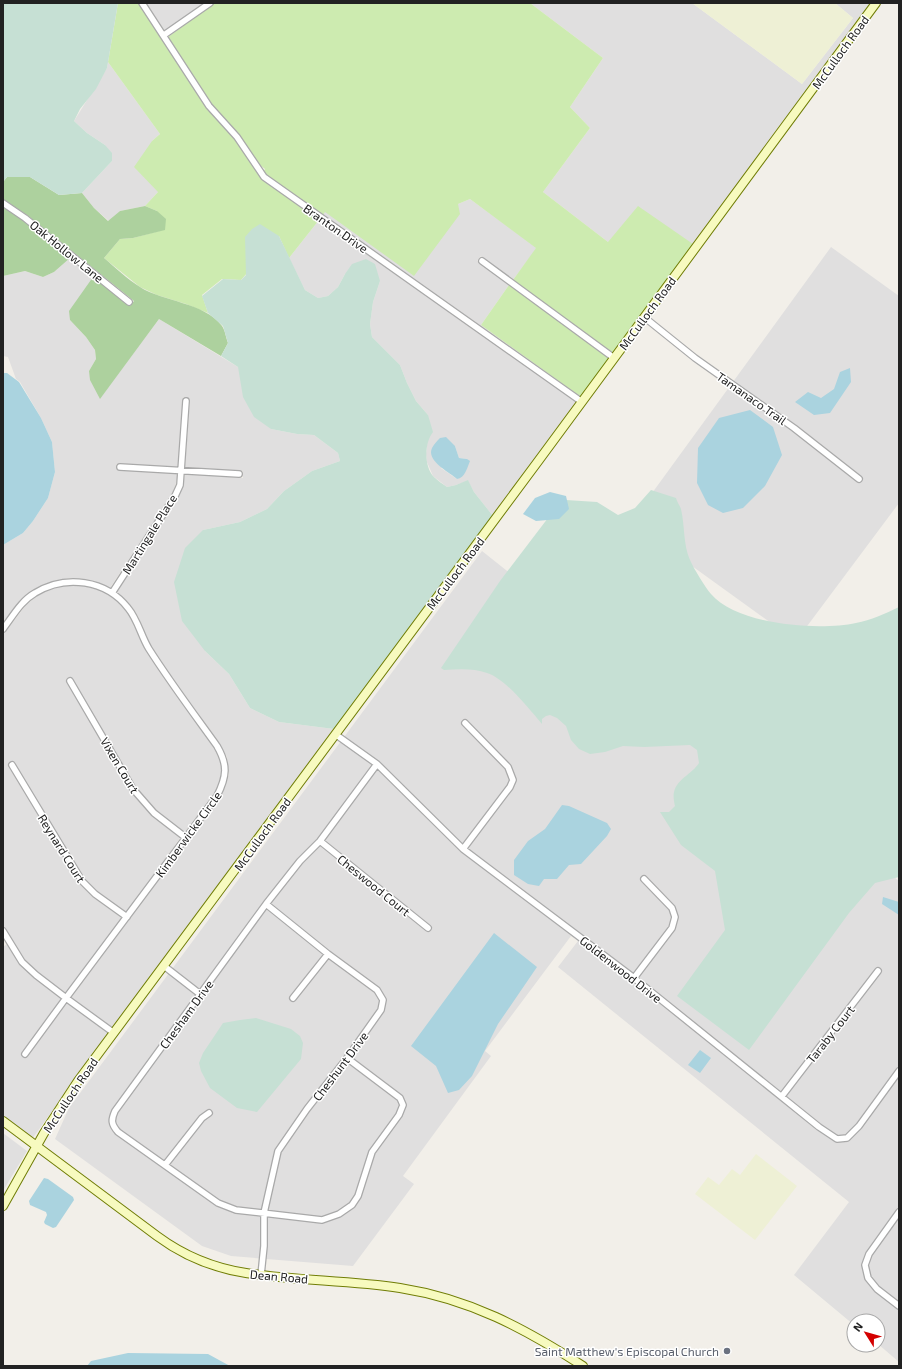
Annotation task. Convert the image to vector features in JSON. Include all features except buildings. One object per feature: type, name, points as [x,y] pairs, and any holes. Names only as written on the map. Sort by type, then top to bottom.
[{"type":"street","name":"Branton Drive","points":[[142,3],[209,106],[237,136],[264,177],[582,402]]},
{"type":"street","points":[[164,35],[210,3]]},
{"type":"street","name":"McCulloch Road","points":[[3,1206],[61,1106],[876,3]]},
{"type":"street","name":"Oak Hollow Lane","points":[[3,203],[25,218],[129,302]]},
{"type":"street","points":[[482,261],[614,358]]},
{"type":"street","name":"Tamanaco Trail","points":[[644,317],[695,358],[794,428],[859,479]]},
{"type":"street","name":"Martingale Place","points":[[112,593],[175,496],[180,485],[186,401]]},
{"type":"street","points":[[120,467],[239,474]]},
{"type":"street","name":"Kimberwicke Circle","points":[[3,629],[23,602],[46,587],[59,583],[83,582],[95,585],[112,593],[132,613],[148,648],[217,746],[223,758],[225,774],[222,786],[217,796],[25,1054]]},
{"type":"street","name":"Vixen Court","points":[[70,681],[134,789],[154,813],[185,837]]},
{"type":"street","points":[[463,849],[510,787],[513,780],[508,767],[465,723]]},
{"type":"street","name":"Goldenwood Drive","points":[[335,734],[377,764],[463,849],[634,978],[782,1096],[818,1127],[837,1139],[847,1138],[859,1126],[899,1071]]},
{"type":"street","name":"Chesham Drive","points":[[347,1058],[400,1098],[403,1105],[399,1115],[372,1152],[358,1196],[352,1205],[339,1214],[322,1220],[236,1210],[218,1203],[118,1132],[113,1127],[111,1120],[115,1111],[266,904],[300,861],[320,841],[377,764]]},
{"type":"street","name":"Reynard Court","points":[[12,765],[82,881],[95,894],[127,917]]},
{"type":"street","name":"Cheswood Court","points":[[320,841],[428,928]]},
{"type":"street","points":[[634,978],[672,928],[675,917],[672,908],[644,879]]},
{"type":"street","name":"Cheshunt Drive","points":[[261,1275],[264,1246],[264,1213],[278,1151],[307,1109],[347,1058],[381,1010],[383,1000],[378,990],[328,954],[266,904]]},
{"type":"street","points":[[3,931],[5,940],[22,962],[36,975],[114,1033]]},
{"type":"street","points":[[293,998],[328,954]]},
{"type":"street","points":[[164,966],[200,994]]},
{"type":"street","name":"Taraby Court","points":[[782,1096],[878,971]]},
{"type":"street","points":[[165,1165],[202,1118],[209,1114]]},
{"type":"street","name":"Dean Road","points":[[3,1121],[148,1230],[194,1259],[231,1271],[382,1286],[418,1291],[441,1297],[508,1322],[535,1336],[583,1366]]},
{"type":"street","points":[[899,1212],[869,1254],[865,1265],[868,1278],[877,1289],[899,1306]]},
{"type":"shaded area","points":[[146,3],[204,3],[165,31]]},
{"type":"shaded area","points":[[530,3],[692,3],[802,84],[853,18],[835,3],[871,3],[693,244],[608,242],[543,192],[590,128],[570,107],[603,58]]},
{"type":"shaded area","points":[[108,62],[160,134],[152,141],[158,192],[145,206],[120,211],[109,221],[94,208],[82,193],[112,161],[105,145],[87,133],[74,121],[107,68]]},
{"type":"shaded area","points":[[470,199],[537,248],[513,280],[481,256],[477,261],[509,285],[481,325],[557,380],[323,215],[325,211],[458,204]]},
{"type":"shaded area","points":[[319,220],[577,402],[493,516],[474,492],[468,481],[447,487],[433,476],[427,462],[426,454],[428,415],[416,401],[400,365],[372,337],[370,324],[373,302],[380,281],[345,274],[338,287],[328,296],[318,298],[305,290],[289,258]],"holes":[[[455,446],[459,458],[467,459],[457,479],[441,468]]]},
{"type":"shaded area","points":[[831,247],[899,296],[899,503],[796,641],[631,522]]},
{"type":"shaded area","points":[[70,258],[93,277],[70,320],[86,337],[95,350],[96,359],[89,371],[100,398],[159,319],[238,367],[271,429],[297,434],[314,435],[338,453],[340,461],[312,471],[284,491],[267,509],[240,522],[203,530],[205,651],[229,674],[250,708],[279,722],[334,729],[113,1028],[71,998],[220,798],[229,775],[227,757],[220,745],[151,647],[138,616],[131,606],[116,592],[178,498],[183,486],[185,474],[243,478],[243,471],[185,467],[190,399],[183,397],[178,467],[116,464],[117,470],[178,473],[172,494],[110,588],[96,582],[71,578],[45,584],[33,590],[21,600],[3,623],[3,545],[23,533],[33,521],[48,498],[55,472],[52,442],[41,418],[20,382],[16,379],[8,357],[3,356],[3,276],[25,271],[43,277],[54,272]]},
{"type":"shaded area","points":[[482,551],[899,881],[899,1362],[886,1351],[886,1313],[846,1313],[846,1318],[794,1275],[849,1202],[558,967],[578,941],[571,936],[485,1051],[491,1056],[403,1176],[414,1184],[353,1266],[231,1256],[202,1246],[55,1139],[69,1108]]},
{"type":"shaded area","points":[[60,586],[84,586],[102,591],[110,595],[126,610],[132,619],[146,650],[214,747],[220,758],[222,774],[214,794],[184,833],[156,810],[136,788],[71,677],[66,679],[131,791],[152,815],[180,838],[126,913],[97,892],[84,879],[13,761],[8,763],[79,883],[93,897],[122,918],[66,993],[38,973],[25,960],[3,925],[3,635],[26,605],[37,596]]},
{"type":"shaded area","points":[[7,944],[20,963],[34,978],[62,998],[21,1054],[26,1058],[67,1003],[109,1033],[32,1139],[3,1118],[3,947]]},
{"type":"shaded area","points":[[3,1133],[27,1151],[3,1191]]},
{"type":"green space","points":[[3,3],[118,3],[107,68],[96,89],[80,109],[74,121],[87,133],[105,145],[112,153],[112,161],[82,193],[59,195],[30,177],[7,177],[3,182]]},
{"type":"green space","points":[[118,3],[138,3],[206,107],[234,138],[261,178],[319,220],[289,258],[279,236],[241,280],[222,279],[202,295],[208,313],[157,295],[140,287],[104,258],[120,239],[133,238],[159,231],[157,211],[145,206],[158,192],[134,167],[152,141],[160,134],[108,62]]},
{"type":"green space","points":[[215,3],[530,3],[603,58],[570,107],[590,128],[543,192],[608,242],[638,206],[693,244],[613,353],[513,280],[536,248],[470,199],[458,204],[460,214],[414,276],[325,212],[323,215],[266,175],[264,171],[265,169],[260,165],[239,135],[214,107],[168,37]]},
{"type":"green space","points":[[692,3],[835,3],[853,18],[802,84]]},
{"type":"green space","points":[[7,177],[30,177],[59,195],[82,193],[94,208],[108,221],[120,211],[145,206],[157,211],[166,219],[165,230],[133,238],[120,239],[104,258],[126,277],[149,292],[194,307],[214,318],[222,326],[228,343],[221,356],[159,319],[100,399],[90,380],[89,371],[96,359],[95,350],[86,337],[70,320],[69,311],[93,277],[130,306],[134,301],[27,215],[3,199],[3,182]]},
{"type":"green space","points":[[3,207],[23,220],[70,258],[54,272],[43,277],[25,271],[3,276]]},
{"type":"green space","points":[[260,224],[279,236],[305,290],[318,298],[328,296],[338,287],[352,264],[366,259],[375,264],[380,281],[373,302],[370,324],[372,337],[400,365],[416,401],[428,415],[433,432],[428,442],[426,455],[428,467],[431,473],[447,487],[468,480],[474,492],[493,516],[334,729],[279,722],[250,708],[229,674],[205,651],[182,621],[174,582],[185,548],[203,530],[240,522],[267,509],[284,491],[312,471],[340,461],[338,453],[314,435],[297,434],[271,429],[254,417],[243,397],[238,367],[221,356],[228,343],[223,326],[208,313],[202,296],[223,279],[241,280],[246,275],[245,237],[252,229]]},
{"type":"green space","points":[[509,285],[609,358],[581,397],[481,325]]},
{"type":"green space","points":[[651,490],[676,498],[681,509],[688,554],[694,568],[711,594],[723,604],[739,613],[758,619],[779,623],[800,626],[821,626],[862,622],[899,607],[899,877],[875,883],[849,913],[749,1050],[677,996],[725,930],[715,871],[681,845],[660,812],[669,812],[675,806],[674,792],[676,787],[681,780],[699,763],[697,750],[690,745],[644,747],[623,746],[605,752],[590,754],[579,749],[571,740],[566,726],[557,718],[550,715],[546,716],[542,719],[542,724],[517,695],[502,681],[494,676],[477,670],[444,670],[441,668],[500,581],[551,514],[566,500],[597,502],[618,515],[635,508]]},
{"type":"green space","points":[[256,1018],[291,1029],[300,1036],[303,1043],[301,1059],[257,1112],[237,1108],[210,1088],[201,1071],[199,1063],[203,1053],[223,1023]]},
{"type":"green space","points":[[756,1154],[797,1186],[755,1240],[695,1194],[708,1177],[719,1185],[732,1169],[740,1175]]},
{"type":"water","points":[[850,368],[851,382],[830,413],[814,415],[795,402],[808,392],[821,398],[834,389],[840,372]]},
{"type":"water","points":[[3,373],[7,373],[19,382],[41,418],[52,442],[55,472],[48,498],[33,521],[23,533],[3,545]]},
{"type":"water","points":[[750,410],[773,427],[782,455],[765,486],[743,508],[723,513],[708,505],[697,483],[698,448],[719,418]]},
{"type":"water","points":[[446,437],[455,446],[459,458],[470,461],[462,477],[457,479],[439,466],[432,457],[431,453],[434,445],[440,438]]},
{"type":"water","points":[[550,492],[566,496],[569,509],[559,519],[536,521],[523,514],[535,498]]},
{"type":"water","points":[[562,805],[569,806],[607,823],[611,829],[607,836],[581,864],[569,865],[557,879],[544,879],[539,886],[528,884],[514,875],[514,860],[528,841],[545,829]]},
{"type":"water","points":[[883,897],[899,902],[899,915],[882,904]]},
{"type":"water","points":[[494,933],[537,967],[498,1024],[472,1076],[459,1090],[448,1093],[436,1066],[411,1046]]},
{"type":"water","points":[[700,1050],[711,1058],[700,1073],[688,1065]]},
{"type":"water","points":[[44,1178],[48,1179],[73,1197],[74,1200],[56,1227],[53,1228],[44,1222],[47,1215],[46,1212],[30,1205],[29,1201]]},
{"type":"water","points":[[128,1353],[208,1354],[230,1366],[87,1366],[91,1361]]},
{"type":"place","name":"Saint Matthew's Episcopal Church","points":[[727,1351]]}]
